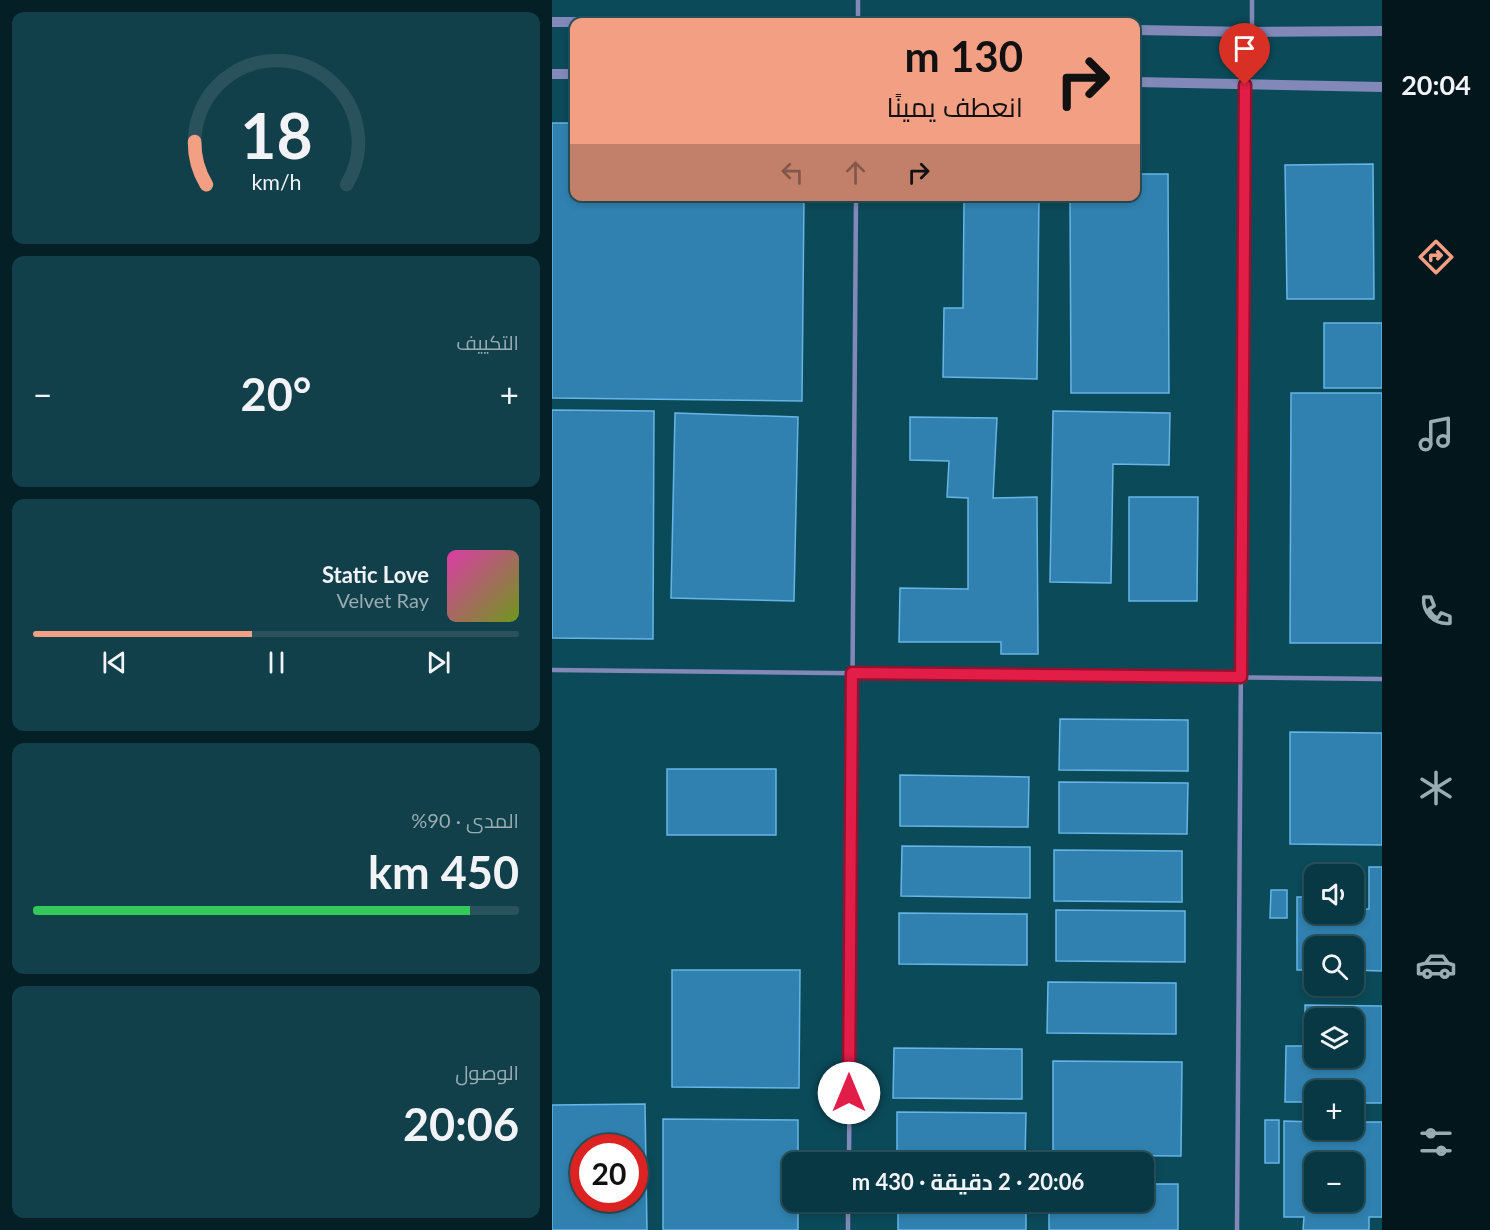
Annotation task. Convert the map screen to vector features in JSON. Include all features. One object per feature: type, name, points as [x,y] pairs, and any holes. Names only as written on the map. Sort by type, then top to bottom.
[{"type":"street","points":[[552,22],[570,22]]},
{"type":"street","points":[[1140,30],[1382,31]]},
{"type":"street","points":[[552,74],[570,74]]},
{"type":"street","points":[[1140,82],[1382,87]]},
{"type":"lane","points":[[858,0],[858,18]]},
{"type":"lane","points":[[1252,0],[1252,32]]},
{"type":"lane","points":[[1237,1230],[1245,85]]},
{"type":"lane","points":[[849,1152],[856,201]]},
{"type":"lane","points":[[552,670],[1382,679]]},
{"type":"lane","points":[[848,1212],[848,1230]]},
{"type":"building","points":[[552,123],[570,123],[570,201],[804,201],[802,401],[552,398]]},
{"type":"building","points":[[1373,164],[1374,299],[1287,299],[1285,165]]},
{"type":"building","points":[[1140,174],[1168,174],[1169,393],[1071,393],[1070,201],[1140,201]]},
{"type":"building","points":[[1039,201],[1037,379],[943,377],[944,308],[963,308],[964,202],[932,202]]},
{"type":"building","points":[[1324,323],[1382,323],[1382,388],[1324,388]]},
{"type":"building","points":[[1291,393],[1382,393],[1382,643],[1290,643]]},
{"type":"building","points":[[552,410],[654,411],[653,639],[552,638]]},
{"type":"building","points":[[1053,411],[1170,413],[1169,465],[1113,464],[1111,583],[1050,582]]},
{"type":"building","points":[[675,413],[798,417],[794,601],[671,598]]},
{"type":"building","points":[[910,417],[997,418],[993,498],[1037,497],[1038,654],[1001,654],[1001,642],[899,642],[900,588],[968,589],[968,498],[947,497],[949,461],[910,460]]},
{"type":"building","points":[[1129,497],[1198,497],[1197,601],[1129,601]]},
{"type":"building","points":[[1060,719],[1188,720],[1188,771],[1059,770]]},
{"type":"building","points":[[1290,732],[1382,733],[1382,845],[1290,844]]},
{"type":"building","points":[[667,769],[776,769],[776,835],[667,835]]},
{"type":"building","points":[[900,775],[1029,777],[1028,827],[900,826]]},
{"type":"building","points":[[1059,782],[1188,783],[1187,834],[1059,833]]},
{"type":"building","points":[[902,846],[1030,847],[1030,898],[901,896]]},
{"type":"building","points":[[1054,850],[1182,851],[1182,902],[1054,901]]},
{"type":"building","points":[[1369,867],[1382,867],[1382,971],[1364,970],[1364,936],[1304,936],[1304,970],[1297,970],[1297,897],[1304,897],[1304,924],[1364,924],[1364,909],[1369,909]]},
{"type":"building","points":[[1271,890],[1287,890],[1287,918],[1270,918]]},
{"type":"building","points":[[1056,910],[1185,911],[1185,962],[1056,961]]},
{"type":"building","points":[[899,913],[1027,914],[1027,965],[899,964]]},
{"type":"building","points":[[672,970],[800,970],[799,1088],[672,1087]]},
{"type":"building","points":[[1048,982],[1176,983],[1176,1034],[1047,1033]]},
{"type":"building","points":[[1305,1005],[1382,1006],[1382,1103],[1364,1103],[1364,1080],[1304,1080],[1304,1102],[1285,1102],[1286,1046],[1304,1046],[1304,1068],[1364,1068],[1364,1008],[1305,1008]]},
{"type":"building","points":[[894,1048],[1022,1049],[1022,1099],[893,1098]]},
{"type":"building","points":[[1053,1061],[1182,1062],[1181,1156],[1154,1156],[1154,1152],[1053,1152]]},
{"type":"building","points":[[645,1104],[645,1134],[570,1134],[570,1212],[647,1212],[647,1230],[552,1230],[552,1105]]},
{"type":"building","points":[[897,1112],[1026,1113],[1025,1152],[897,1152]]},
{"type":"building","points":[[663,1119],[798,1120],[798,1152],[782,1152],[782,1212],[798,1212],[798,1230],[663,1230]]},
{"type":"building","points":[[1265,1120],[1279,1120],[1279,1163],[1265,1163]]},
{"type":"building","points":[[1284,1121],[1304,1122],[1304,1140],[1364,1140],[1364,1122],[1382,1122],[1382,1217],[1369,1217],[1369,1230],[1303,1230],[1304,1217],[1284,1217]]},
{"type":"building","points":[[1154,1184],[1178,1184],[1178,1230],[1049,1230],[1049,1212],[1154,1212]]},
{"type":"building","points":[[898,1212],[1026,1212],[1026,1230],[898,1230]]},
{"type":"route","points":[[849,1093],[852,673],[1241,677],[1245,85]]}]
